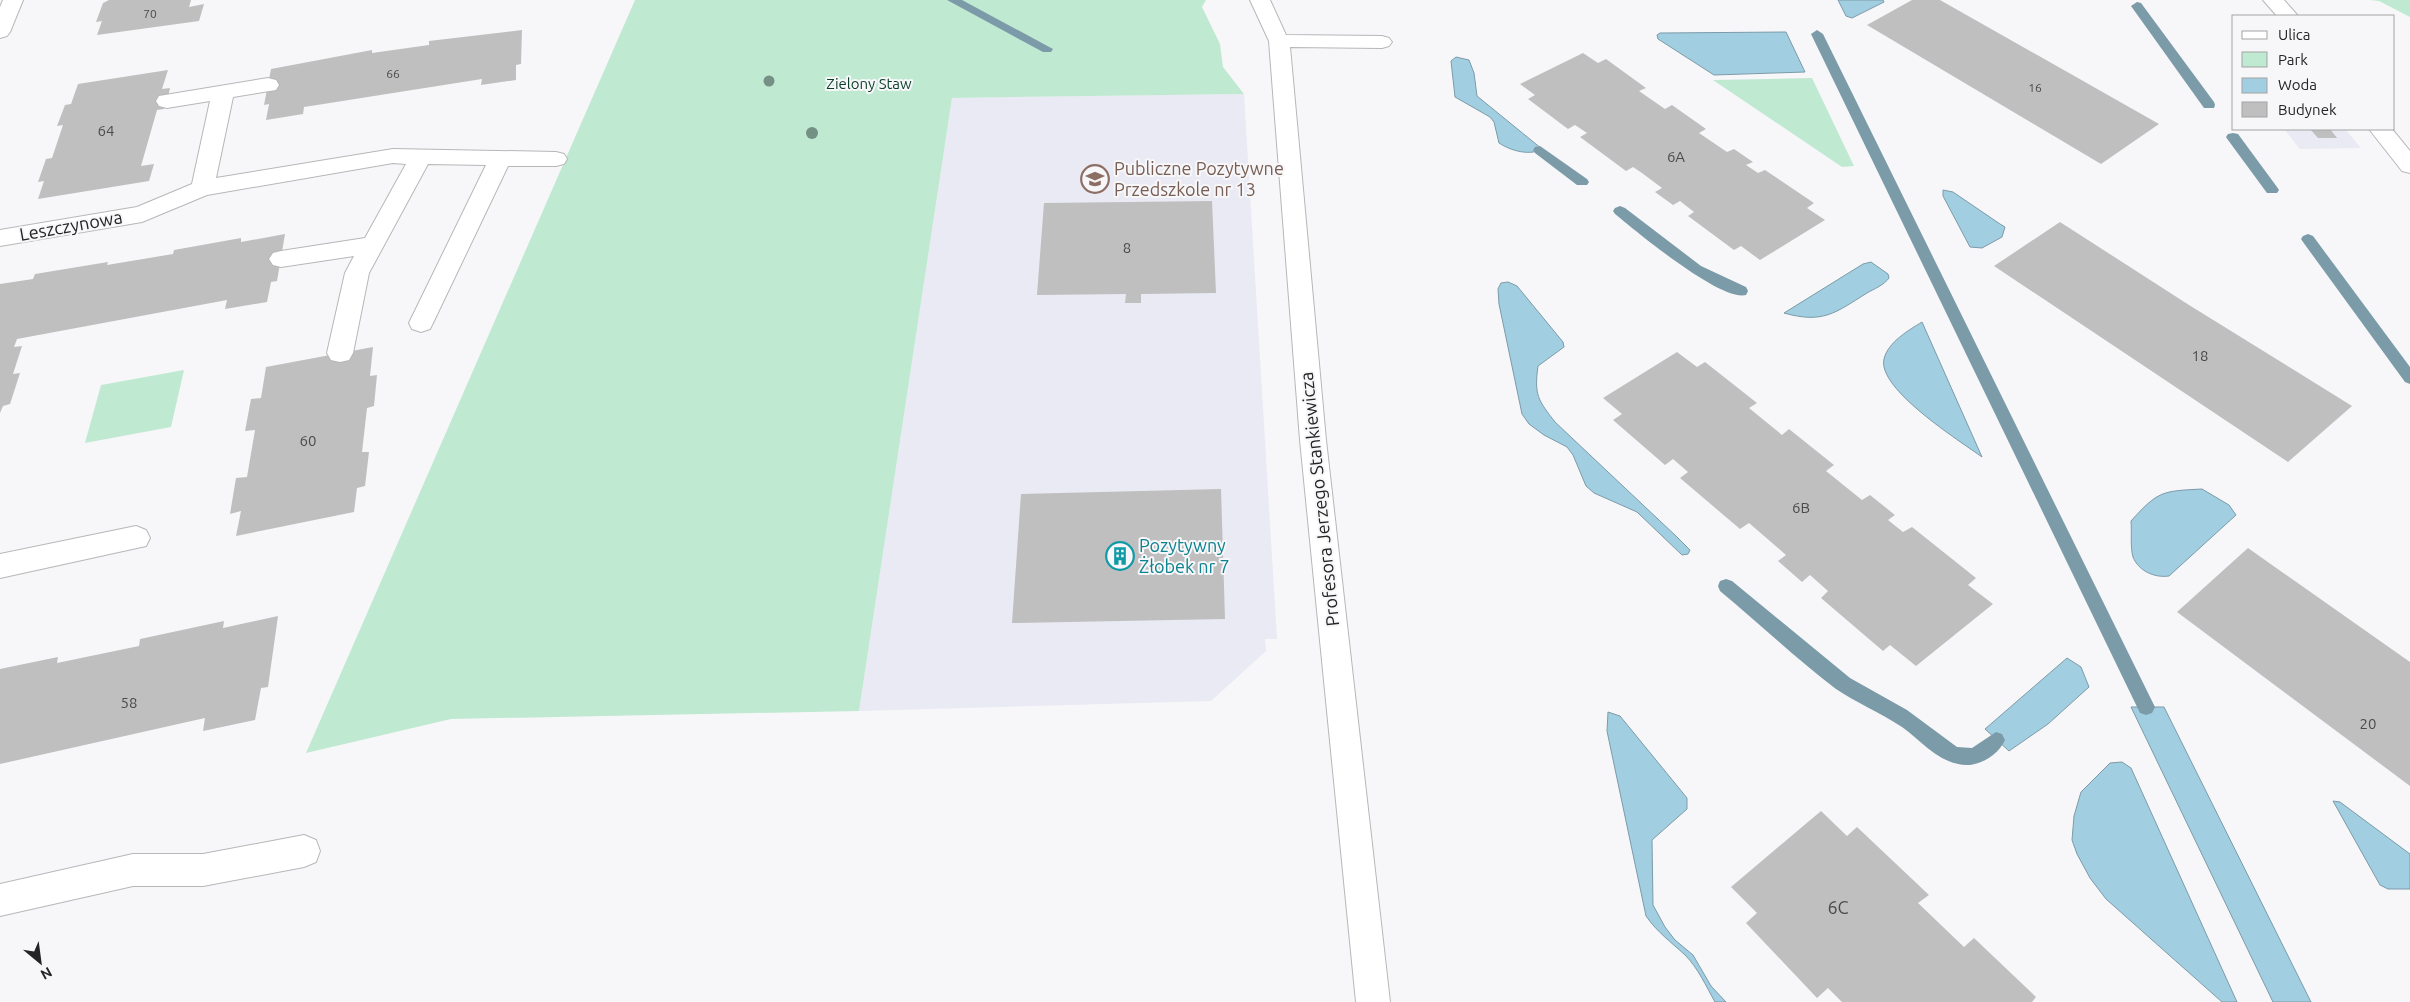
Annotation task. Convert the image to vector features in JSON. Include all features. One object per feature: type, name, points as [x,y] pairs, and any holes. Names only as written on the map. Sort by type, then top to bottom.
[{"type":"street","points":[[0,32],[13,0]]},
{"type":"street","name":"Profesora Jerzego Stankiewicza","points":[[1260,0],[1279,40],[1313,440],[1373,1002]]},
{"type":"street","points":[[2273,0],[2287,15]]},
{"type":"street","points":[[1279,40],[1382,42]]},
{"type":"street","points":[[167,101],[268,85]]},
{"type":"street","points":[[202,188],[223,92]]},
{"type":"street","points":[[2381,130],[2410,166]]},
{"type":"street","name":"Leszczynowa","points":[[0,238],[142,214],[202,188],[394,156],[556,158]]},
{"type":"street","points":[[340,354],[357,273],[421,156]]},
{"type":"street","points":[[421,322],[502,157]]},
{"type":"street","points":[[281,259],[372,245]]},
{"type":"street","points":[[0,566],[136,538]]},
{"type":"street","points":[[0,900],[133,870],[203,870],[304,851]]},
{"type":"shaded area","points":[[1244,94],[1277,639],[1265,639],[1266,651],[1211,701],[859,711],[952,98]]},
{"type":"shaded area","points":[[2285,130],[2346,130],[2361,148],[2300,149]]},
{"type":"green space","name":"Zielony Staw","points":[[635,0],[1206,0],[1202,7],[1220,44],[1223,67],[1244,94],[952,98],[859,711],[451,719],[306,753]]},
{"type":"green space","points":[[2370,0],[2410,0],[2410,17],[2379,1]]},
{"type":"green space","points":[[1812,78],[1854,166],[1842,167],[1713,80]]},
{"type":"green space","points":[[184,370],[171,427],[85,443],[101,385]]},
{"type":"water","points":[[1838,0],[1883,0],[1884,2],[1852,18],[1846,16]]},
{"type":"water","points":[[1786,32],[1805,72],[1714,75],[1658,39],[1657,35],[1660,33]]},
{"type":"water","points":[[1456,57],[1469,60],[1474,73],[1477,96],[1542,149],[1532,152],[1520,152],[1499,143],[1494,122],[1490,117],[1455,97],[1451,61]]},
{"type":"water","points":[[1943,190],[1953,192],[2005,227],[2002,237],[1982,248],[1970,247],[1943,196]]},
{"type":"water","points":[[1871,262],[1888,274],[1889,278],[1882,285],[1828,315],[1809,317],[1784,313],[1863,264]]},
{"type":"water","points":[[1508,282],[1517,286],[1563,342],[1564,347],[1538,366],[1537,391],[1541,402],[1555,422],[1690,550],[1688,554],[1682,555],[1637,512],[1594,493],[1586,486],[1573,455],[1567,447],[1544,435],[1529,424],[1522,414],[1499,304],[1498,289],[1501,283]]},
{"type":"water","points":[[1922,322],[1982,457],[1939,427],[1906,399],[1893,385],[1885,371],[1884,359],[1890,347],[1900,337]]},
{"type":"water","points":[[2202,489],[2229,505],[2236,515],[2169,576],[2153,575],[2139,567],[2133,557],[2131,521],[2148,504],[2162,494]]},
{"type":"water","points":[[2067,658],[2081,667],[2089,687],[2048,724],[2009,751],[1985,729]]},
{"type":"water","points":[[2131,707],[2164,707],[2311,1002],[2273,1002]]},
{"type":"water","points":[[1608,712],[1620,716],[1687,798],[1687,809],[1652,840],[1653,905],[1665,927],[1675,940],[1693,955],[1711,986],[1726,1002],[1715,1002],[1702,977],[1690,960],[1659,932],[1646,916],[1607,731]]},
{"type":"water","points":[[2122,762],[2131,768],[2237,1002],[2222,1002],[2106,899],[2090,878],[2077,854],[2072,840],[2074,816],[2081,792],[2110,763]]},
{"type":"water","points":[[2333,801],[2340,802],[2410,854],[2410,889],[2388,889],[2380,885]]},
{"type":"building","points":[[109,0],[191,0],[189,7],[204,4],[199,21],[97,35],[102,21],[96,22],[103,3]]},
{"type":"building","points":[[1912,0],[1940,0],[2159,124],[2101,164],[1867,25]]},
{"type":"building","points":[[522,30],[521,64],[516,65],[516,80],[481,85],[482,79],[304,107],[303,114],[266,120],[269,104],[264,105],[271,69],[372,50],[372,53],[429,45],[429,41]]},
{"type":"building","points":[[1583,53],[1598,63],[1606,59],[1646,88],[1639,91],[1665,109],[1672,105],[1706,129],[1699,133],[1727,152],[1734,149],[1753,162],[1746,165],[1758,173],[1765,170],[1814,203],[1807,208],[1825,220],[1760,260],[1741,246],[1734,250],[1688,216],[1694,212],[1680,201],[1673,205],[1655,192],[1662,188],[1642,173],[1633,167],[1626,171],[1580,137],[1587,133],[1575,125],[1568,129],[1528,99],[1535,95],[1520,84]]},
{"type":"building","points":[[168,70],[162,89],[170,88],[167,101],[164,109],[157,110],[141,166],[154,164],[149,181],[38,199],[44,181],[38,182],[46,159],[52,158],[63,125],[57,126],[65,105],[71,104],[78,84]]},
{"type":"building","points":[[2311,130],[2331,130],[2337,138],[2318,138]]},
{"type":"building","points":[[1212,201],[1216,293],[1141,294],[1141,303],[1125,303],[1126,294],[1037,295],[1044,203]]},
{"type":"building","points":[[2060,222],[2352,406],[2288,462],[1994,266]]},
{"type":"building","points":[[285,234],[277,281],[271,282],[267,302],[225,309],[227,300],[17,339],[14,347],[22,346],[13,374],[20,373],[10,404],[3,406],[0,413],[0,284],[33,279],[35,274],[173,254],[174,250],[241,238],[241,242]]},
{"type":"building","points":[[373,347],[370,376],[377,375],[374,406],[367,408],[362,452],[369,452],[365,486],[357,488],[354,512],[236,536],[241,511],[230,514],[236,478],[247,477],[255,430],[245,431],[251,399],[261,398],[266,367]]},
{"type":"building","points":[[1677,352],[1697,367],[1705,362],[1757,403],[1749,408],[1782,435],[1789,429],[1834,465],[1826,471],[1862,500],[1870,495],[1895,515],[1888,520],[1903,532],[1912,527],[1976,578],[1968,585],[1993,604],[1916,666],[1890,645],[1883,651],[1821,598],[1828,591],[1810,575],[1802,582],[1778,561],[1786,555],[1749,523],[1740,529],[1680,478],[1688,472],[1673,459],[1665,465],[1613,420],[1622,414],[1603,398]]},
{"type":"building","name":"Pozytywny Żłobek nr 7","points":[[1221,489],[1225,619],[1012,623],[1021,494]]},
{"type":"building","points":[[2248,548],[2410,662],[2410,786],[2177,612]]},
{"type":"building","points":[[278,616],[268,687],[261,688],[255,720],[203,731],[205,718],[0,764],[0,669],[58,657],[57,663],[139,646],[140,639],[224,621],[223,628]]},
{"type":"building","points":[[1821,811],[1847,836],[1857,827],[1929,895],[1918,903],[1964,947],[1974,938],[2036,997],[2032,1002],[1842,1002],[1828,988],[1817,998],[1746,923],[1757,913],[1731,887]]},
{"type":"waterway","points":[[953,0],[1047,49]]},
{"type":"waterway","points":[[2137,6],[2209,105]]},
{"type":"waterway","points":[[1817,34],[2146,707]]},
{"type":"waterway","points":[[2233,137],[2272,190]]},
{"type":"waterway","points":[[1540,150],[1582,182]]},
{"type":"waterway","points":[[1620,211],[1696,270],[1741,291]]},
{"type":"waterway","points":[[2308,239],[2410,378]]},
{"type":"waterway","points":[[1726,586],[1844,684],[1900,716],[1943,749],[1959,756],[1971,757],[1983,751],[1996,740]]},
{"type":"place","name":"Publiczne Pozytywne Przedszkole nr 13","points":[[1095,179]]},
{"type":"place","name":"Pozytywny Żłobek nr 7","points":[[1120,556]]}]
